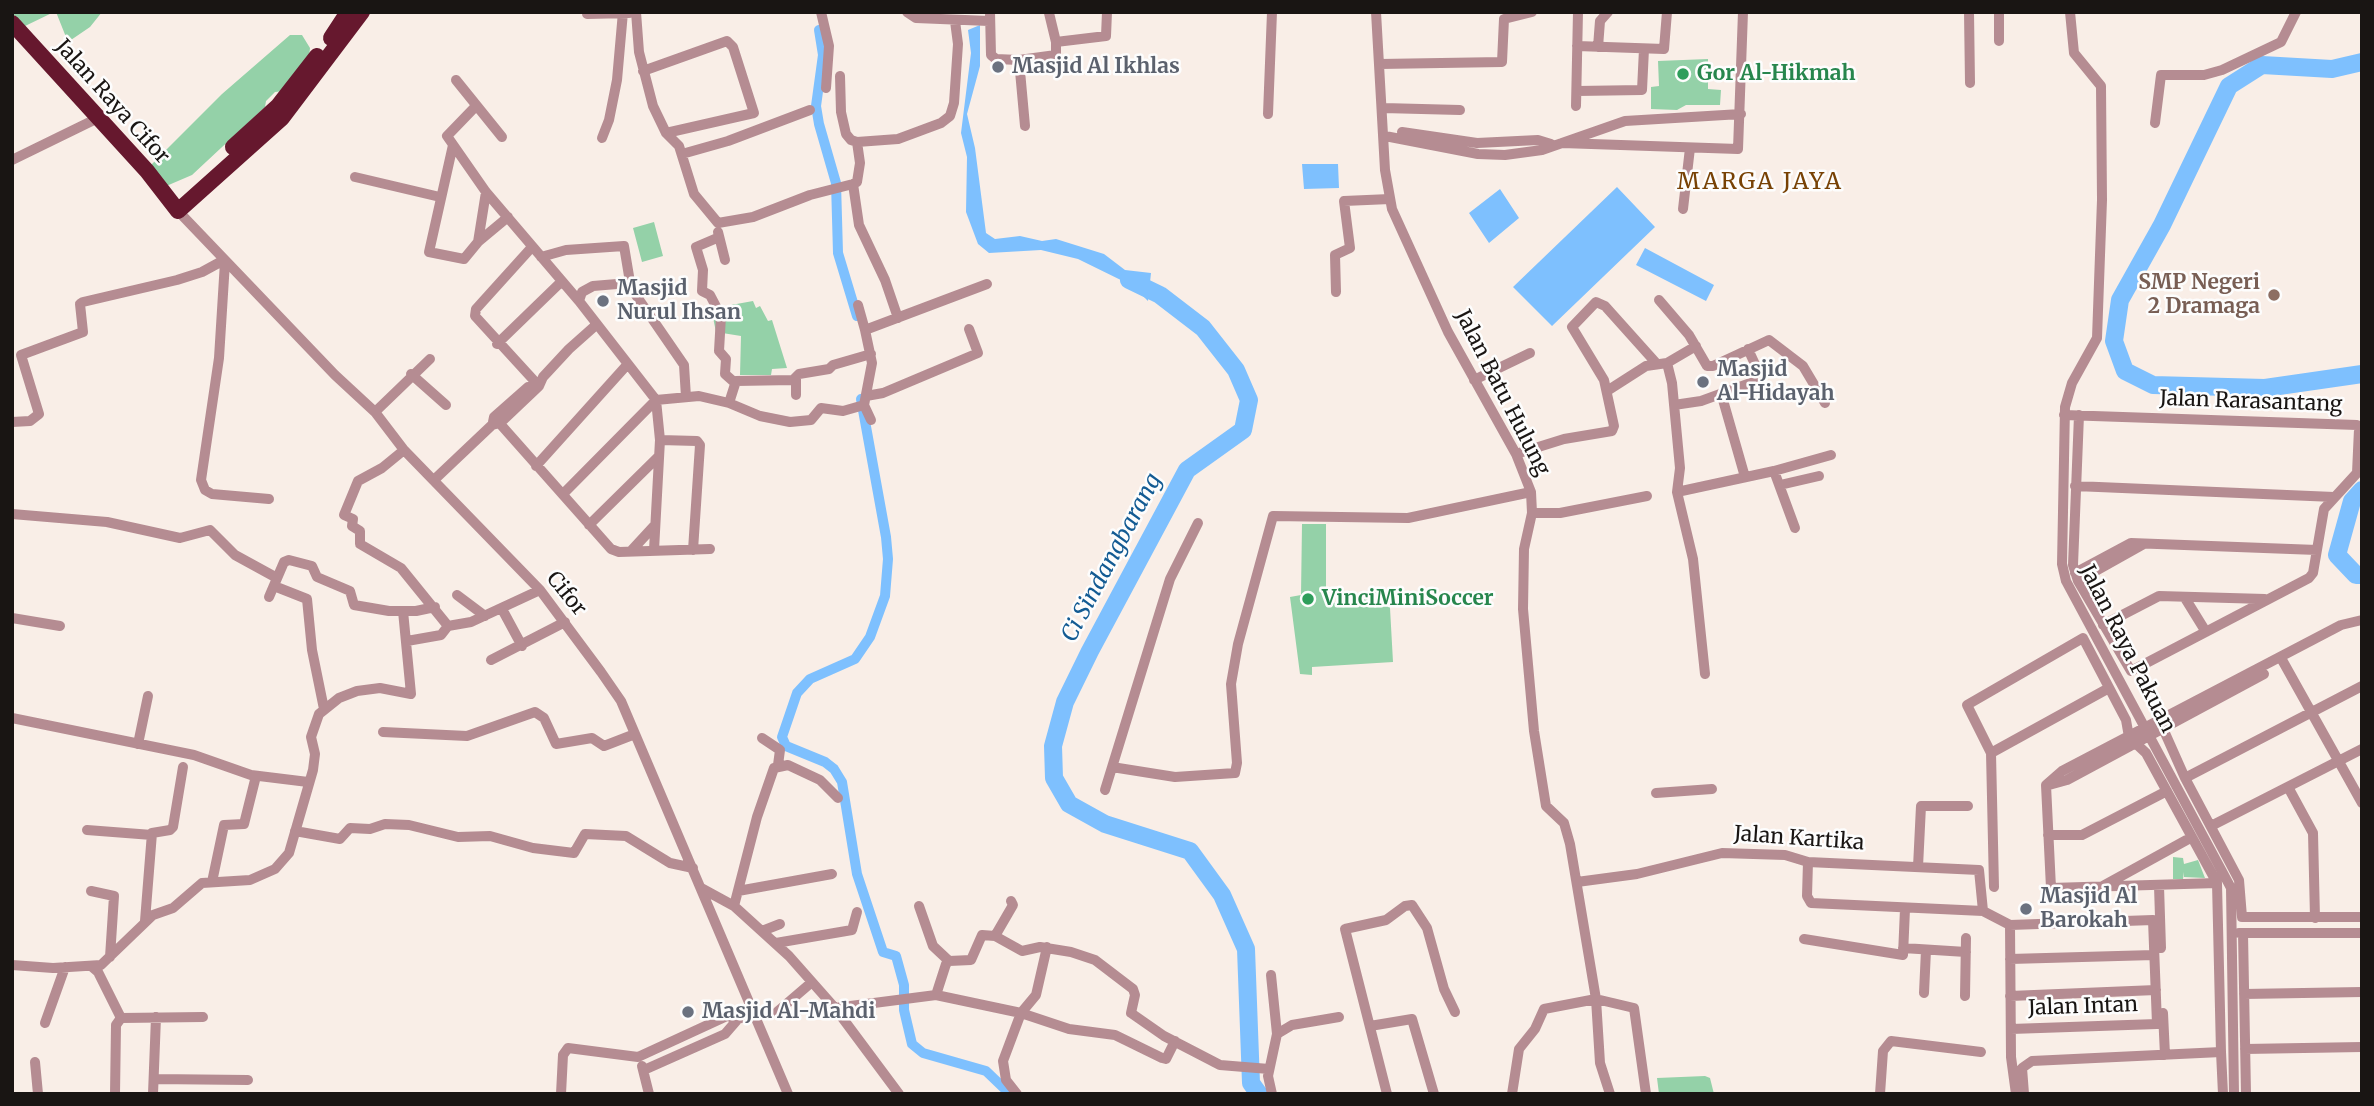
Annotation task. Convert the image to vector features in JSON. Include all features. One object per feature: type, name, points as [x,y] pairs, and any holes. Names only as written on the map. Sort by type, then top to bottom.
[{"type":"highway","points":[[175,207],[278,106],[348,12]]},
{"type":"highway","points":[[175,207],[282,118],[362,12]]},
{"type":"highway","name":"Jalan Raya Cifor","points":[[12,23],[175,207]]},
{"type":"street","points":[[821,12],[830,46],[826,88]]},
{"type":"street","points":[[908,12],[916,18],[954,21],[987,18],[991,55],[996,59],[1018,60],[1054,57],[1056,42],[1049,13]]},
{"type":"street","points":[[1056,42],[1105,37],[1108,32],[1107,12]]},
{"type":"street","points":[[1268,114],[1272,12]]},
{"type":"street","name":"Jalan Batu Hulung","points":[[1376,12],[1385,133],[1385,170],[1390,199],[1448,332],[1516,454],[1531,492],[1532,513],[1524,550],[1523,609],[1534,732],[1546,806],[1564,823],[1577,882],[1596,999],[1600,1063],[1610,1094]]},
{"type":"street","points":[[1380,64],[1502,62],[1504,19],[1532,12]]},
{"type":"street","points":[[1576,106],[1578,12]]},
{"type":"street","points":[[1598,47],[1600,21],[1608,12]]},
{"type":"street","points":[[1577,46],[1660,50],[1666,46],[1667,12]]},
{"type":"street","points":[[1385,133],[1478,143],[1538,140],[1555,144],[1738,149],[1743,12]]},
{"type":"street","points":[[1969,12],[1970,83]]},
{"type":"street","points":[[1999,12],[2000,41]]},
{"type":"street","name":"Jalan Raya Pakuan","points":[[2070,12],[2074,53],[2101,86],[2102,208],[2097,338],[2072,383],[2064,415],[2062,564],[2066,581],[2231,888],[2238,933],[2234,1094]]},
{"type":"street","points":[[2155,123],[2161,75],[2213,74],[2235,64],[2281,42],[2296,12]]},
{"type":"street","points":[[587,14],[628,13]]},
{"type":"street","points":[[628,13],[653,106],[666,133],[682,154],[694,194],[718,223],[717,238],[725,260]]},
{"type":"street","points":[[602,138],[609,120],[628,13]]},
{"type":"street","points":[[840,76],[840,101],[846,134],[857,142],[917,134],[950,116],[958,44],[954,21]]},
{"type":"street","points":[[642,71],[727,41],[733,47],[754,113],[666,133]]},
{"type":"street","points":[[1577,91],[1642,90],[1644,49]]},
{"type":"street","points":[[1018,60],[1025,126]]},
{"type":"street","points":[[456,80],[502,137]]},
{"type":"street","points":[[476,106],[447,133],[453,145],[486,192],[579,301],[626,366],[656,400],[660,440],[654,550]]},
{"type":"street","points":[[1383,108],[1460,110]]},
{"type":"street","points":[[682,154],[728,141],[810,110]]},
{"type":"street","points":[[1555,144],[1625,121],[1741,114]]},
{"type":"street","points":[[12,160],[98,118]]},
{"type":"street","points":[[718,223],[753,217],[853,184],[857,181],[860,163],[857,142]]},
{"type":"street","points":[[453,145],[429,252],[461,260],[508,217]]},
{"type":"street","points":[[1683,209],[1690,148]]},
{"type":"street","points":[[355,177],[440,197]]},
{"type":"street","points":[[853,184],[859,225],[885,280],[898,318]]},
{"type":"street","points":[[478,242],[486,192]]},
{"type":"street","points":[[1336,292],[1335,255],[1350,248],[1344,201],[1390,199]]},
{"type":"street","name":"Cifor","points":[[175,207],[375,412],[404,450],[540,590],[621,701],[756,1013],[788,1094]]},
{"type":"street","points":[[717,238],[696,247],[703,270],[702,291],[710,295],[721,316],[719,351],[726,359],[725,374],[734,382],[796,379]]},
{"type":"street","points":[[541,257],[619,245],[626,250],[629,283],[643,309],[684,365],[686,397]]},
{"type":"street","points":[[532,247],[474,312],[474,316],[497,344],[538,382]]},
{"type":"street","points":[[12,422],[30,421],[39,414],[17,355],[83,332],[80,304],[177,280],[225,261],[219,358],[201,480],[205,490],[212,494],[269,499]]},
{"type":"street","points":[[497,344],[562,281]]},
{"type":"street","points":[[579,301],[582,292],[593,286],[629,283]]},
{"type":"street","points":[[865,330],[986,284]]},
{"type":"street","points":[[1659,300],[1710,367],[1764,340],[1773,342],[1803,366],[1825,403]]},
{"type":"street","points":[[1516,454],[1564,439],[1612,430],[1614,426],[1608,391],[1572,327],[1596,302],[1605,306],[1662,363],[1674,405],[1680,468],[1677,492],[1693,559],[1705,674]]},
{"type":"street","points":[[858,305],[868,355],[865,401],[870,420]]},
{"type":"street","points":[[435,479],[596,325]]},
{"type":"street","points":[[563,494],[656,400],[699,396],[729,403],[760,416],[790,422],[811,420],[821,408],[843,411],[978,353],[969,329]]},
{"type":"street","points":[[1608,391],[1646,366],[1662,363],[1696,346]]},
{"type":"street","points":[[1674,405],[1694,403],[1759,377],[1748,349]]},
{"type":"street","points":[[1474,380],[1530,353]]},
{"type":"street","points":[[796,394],[796,379],[799,374],[828,369],[832,365],[868,355]]},
{"type":"street","points":[[375,412],[411,374],[430,359]]},
{"type":"street","points":[[536,466],[626,366]]},
{"type":"street","points":[[411,374],[446,405]]},
{"type":"street","points":[[729,403],[734,382]]},
{"type":"street","points":[[1721,393],[1745,477]]},
{"type":"street","name":"Jalan Rarasantang","points":[[2064,415],[2357,425],[2359,429],[2357,473],[2324,509],[2313,573],[2309,578],[2135,670],[2129,668],[2104,625]]},
{"type":"street","points":[[2079,415],[2072,557],[2076,577],[2104,625],[2159,596],[2268,599]]},
{"type":"street","points":[[496,422],[611,549],[710,549]]},
{"type":"street","points":[[660,440],[697,441],[701,445],[693,550]]},
{"type":"street","points":[[404,450],[382,468],[358,481],[343,514],[353,519],[352,526],[360,531],[360,544],[401,568],[448,626]]},
{"type":"street","points":[[1677,492],[1774,471],[1831,455]]},
{"type":"street","points":[[589,525],[659,456]]},
{"type":"street","points":[[1774,471],[1795,528]]},
{"type":"street","points":[[1780,485],[1800,484],[1819,477]]},
{"type":"street","points":[[2075,486],[2334,497]]},
{"type":"street","points":[[1112,767],[1175,778],[1235,773],[1237,763],[1231,684],[1238,644],[1273,516],[1408,519],[1531,492]]},
{"type":"street","points":[[1532,513],[1560,513],[1647,496]]},
{"type":"street","points":[[12,514],[107,522],[180,538],[210,530],[235,555],[307,599],[312,650],[324,709]]},
{"type":"street","points":[[1105,790],[1170,579],[1198,523]]},
{"type":"street","points":[[631,551],[655,526]]},
{"type":"street","points":[[2076,577],[2131,543],[2317,550]]},
{"type":"street","points":[[269,597],[284,562],[293,561],[312,566],[317,577],[350,591],[354,605],[404,611],[435,607]]},
{"type":"street","points":[[407,641],[441,635],[448,626],[485,616],[540,590]]},
{"type":"street","points":[[457,595],[485,616]]},
{"type":"street","points":[[2185,598],[2206,632]]},
{"type":"street","points":[[502,609],[522,646]]},
{"type":"street","points":[[12,965],[91,966],[110,959],[145,921],[173,908],[202,883],[250,880],[270,874],[289,853],[316,761],[311,737],[313,724],[324,709],[339,698],[370,689],[411,694],[404,611]]},
{"type":"street","points":[[12,618],[60,626]]},
{"type":"street","points":[[2217,883],[2054,890],[2049,886],[2046,785],[2067,780],[2148,732],[2362,620]]},
{"type":"street","points":[[491,660],[565,622]]},
{"type":"street","points":[[1994,887],[1991,753],[1967,705],[2083,638],[2126,720],[2132,741],[2146,753],[2217,883],[2223,1094]]},
{"type":"street","points":[[2282,661],[2362,803]]},
{"type":"street","points":[[2185,778],[2362,686]]},
{"type":"street","points":[[1991,753],[2109,688]]},
{"type":"street","points":[[138,744],[148,696]]},
{"type":"street","points":[[383,732],[467,736],[535,712],[544,718],[556,744],[592,738],[604,746],[635,734]]},
{"type":"street","points":[[12,718],[194,755],[256,776],[308,782]]},
{"type":"street","points":[[2161,725],[2185,778],[2239,880],[2242,918],[2362,917]]},
{"type":"street","points":[[734,906],[769,780],[778,765],[779,750],[762,738]]},
{"type":"street","points":[[2211,826],[2362,749]]},
{"type":"street","points":[[778,765],[788,765],[820,780],[838,798]]},
{"type":"street","points":[[87,830],[152,835],[173,827],[183,766]]},
{"type":"street","points":[[212,882],[224,825],[244,824],[256,776]]},
{"type":"street","points":[[2288,787],[2313,833],[2315,918]]},
{"type":"street","points":[[1656,793],[1712,789]]},
{"type":"street","points":[[2048,835],[2082,835],[2166,791]]},
{"type":"street","points":[[1918,867],[1921,806],[1968,806]]},
{"type":"street","points":[[295,831],[340,839],[350,828],[370,829],[385,824],[409,825],[458,837],[490,836],[533,848],[574,853],[585,834],[626,835],[670,863],[693,867]]},
{"type":"street","points":[[145,921],[152,835]]},
{"type":"street","points":[[2100,888],[2192,837]]},
{"type":"street","name":"Jalan Kartika","points":[[1577,882],[1637,874],[1722,853],[1785,855],[1808,862],[1979,870],[1983,911]]},
{"type":"street","points":[[1808,862],[1807,896],[1811,903],[1983,911],[2010,925],[2153,920],[2156,990],[2010,996]]},
{"type":"street","points":[[738,891],[832,874]]},
{"type":"street","points":[[2159,886],[2165,1055]]},
{"type":"street","points":[[701,888],[734,906],[776,943],[835,1008],[899,1094]]},
{"type":"street","points":[[91,891],[110,894],[115,902],[110,959]]},
{"type":"street","points":[[995,936],[1012,907],[1012,901]]},
{"type":"street","points":[[1387,1094],[1345,929],[1386,920],[1405,905],[1412,905],[1427,928],[1444,989],[1455,1012]]},
{"type":"street","points":[[919,906],[933,946],[949,961],[968,961],[982,935],[995,936],[1019,951],[1047,947],[1083,954],[1095,960],[1135,992],[1131,1009],[1133,1016],[1220,1065],[1269,1069]]},
{"type":"street","points":[[1804,939],[1903,955],[1905,909]]},
{"type":"street","points":[[776,943],[852,930],[857,912]]},
{"type":"street","points":[[762,931],[780,924]]},
{"type":"street","points":[[2010,925],[2011,1029],[2016,1094]]},
{"type":"street","points":[[2246,1094],[2244,994],[2238,933],[2362,933]]},
{"type":"street","points":[[1965,996],[1966,938]]},
{"type":"street","points":[[1017,1094],[1006,1080],[1003,1061],[1021,1013],[1036,995],[1047,947]]},
{"type":"street","points":[[1903,948],[1966,952]]},
{"type":"street","points":[[1924,993],[1926,950]]},
{"type":"street","points":[[2010,959],[2154,955]]},
{"type":"street","points":[[936,995],[949,961]]},
{"type":"street","points":[[91,966],[98,972],[121,1018]]},
{"type":"street","points":[[45,1023],[65,967]]},
{"type":"street","points":[[1270,975],[1277,1034],[1269,1069],[1268,1084],[1272,1094]]},
{"type":"street","points":[[777,1012],[812,982]]},
{"type":"street","name":"Jalan Intan","points":[[2011,1029],[2157,1024],[2156,990]]},
{"type":"street","points":[[2244,994],[2362,992]]},
{"type":"street","points":[[835,1008],[936,995],[1021,1013],[1069,1029],[1115,1035],[1166,1059],[1174,1041]]},
{"type":"street","points":[[1513,1094],[1519,1049],[1535,1029],[1544,1009],[1596,999],[1634,1008],[1646,1094]]},
{"type":"street","points":[[644,1070],[725,1034],[738,1019],[756,1013]]},
{"type":"street","points":[[561,1094],[563,1055],[568,1048],[638,1056],[727,1016],[738,1019]]},
{"type":"street","points":[[153,1094],[156,1017]]},
{"type":"street","points":[[121,1018],[203,1017]]},
{"type":"street","points":[[1277,1034],[1292,1024],[1339,1017]]},
{"type":"street","points":[[115,1094],[116,1025],[121,1018]]},
{"type":"street","points":[[1370,1026],[1412,1019],[1434,1094]]},
{"type":"street","points":[[1880,1094],[1883,1051],[1891,1041],[1981,1052]]},
{"type":"street","points":[[2245,1049],[2362,1047]]},
{"type":"street","points":[[2024,1094],[2022,1068],[2026,1063],[2221,1052]]},
{"type":"street","points":[[638,1056],[649,1094]]},
{"type":"street","points":[[35,1062],[37,1094]]},
{"type":"street","points":[[154,1079],[248,1080]]},
{"type":"green space","points":[[12,12],[54,12],[23,27]]},
{"type":"green space","points":[[56,12],[102,12],[90,27],[68,42]]},
{"type":"green space","points":[[290,35],[302,35],[310,48],[309,57],[284,91],[275,92],[266,101],[265,107],[192,175],[164,187],[149,167],[222,94]]},
{"type":"green space","name":"Gor Al-Hikmah","points":[[1708,59],[1708,89],[1721,90],[1720,105],[1686,105],[1677,110],[1651,109],[1651,87],[1659,86],[1658,61]]},
{"type":"green space","points":[[654,222],[663,256],[642,262],[633,228]]},
{"type":"green space","points":[[709,298],[720,307],[753,301],[756,308],[760,306],[768,321],[772,320],[787,368],[772,369],[771,375],[740,375],[741,336],[716,332]]},
{"type":"green space","name":"VinciMiniSoccer","points":[[1302,524],[1326,524],[1326,604],[1354,600],[1371,590],[1389,590],[1393,662],[1312,667],[1312,675],[1300,674],[1290,597],[1301,595]]},
{"type":"green space","points":[[2173,857],[2183,858],[2184,864],[2198,860],[2205,878],[2184,877],[2184,872],[2183,879],[2173,879]]},
{"type":"green space","points":[[1657,1078],[1710,1078],[1714,1094],[1659,1094]]},
{"type":"water","points":[[980,25],[980,66],[967,114],[975,148],[986,233],[995,239],[1020,236],[1042,241],[1056,239],[1104,254],[1125,270],[1151,273],[1148,301],[1133,286],[1078,259],[1041,250],[989,253],[978,244],[966,212],[967,157],[961,133],[971,53],[968,30]]},
{"type":"water","points":[[1302,164],[1338,164],[1339,188],[1304,189]]},
{"type":"water","points":[[1617,187],[1655,227],[1552,326],[1513,287]]},
{"type":"water","points":[[1500,189],[1519,218],[1489,243],[1469,213]]},
{"type":"water","points":[[1645,248],[1714,285],[1706,301],[1636,265]]},
{"type":"waterway","points":[[819,30],[823,55],[816,106],[836,183],[838,253],[857,316]]},
{"type":"waterway","points":[[2362,62],[2332,69],[2262,65],[2229,86],[2162,225],[2120,300],[2114,341],[2125,371],[2153,385],[2265,388],[2362,374]]},
{"type":"waterway","name":"Ci Sindangbarang","points":[[1129,280],[1160,295],[1203,328],[1236,370],[1249,400],[1243,430],[1187,470],[1090,651],[1065,702],[1053,746],[1054,778],[1069,804],[1105,824],[1190,851],[1222,895],[1246,949],[1251,1083],[1259,1094]]},
{"type":"waterway","points":[[861,399],[886,537],[888,559],[885,596],[870,637],[855,659],[810,679],[797,693],[782,737],[786,746],[825,762],[834,769],[842,782],[857,874],[883,952],[896,956],[904,985],[904,1010],[912,1044],[923,1053],[986,1071],[1010,1094]]},
{"type":"waterway","points":[[2362,490],[2352,501],[2337,555],[2356,575],[2362,575]]},
{"type":"place","name":"Masjid Al Ikhlas","points":[[998,67]]},
{"type":"place","name":"Gor Al-Hikmah","points":[[1683,74]]},
{"type":"place","name":"SMP Negeri 2 Dramaga","points":[[2274,295]]},
{"type":"place","name":"Masjid Nurul Ihsan","points":[[603,301]]},
{"type":"place","name":"Masjid Al-Hidayah","points":[[1703,382]]},
{"type":"place","name":"VinciMiniSoccer","points":[[1308,599]]},
{"type":"place","name":"Masjid Al Barokah","points":[[2026,909]]},
{"type":"place","name":"Masjid Al-Mahdi","points":[[688,1012]]},
{"type":"district","name":"MARGA JAYA","points":[[1760,182]]}]
